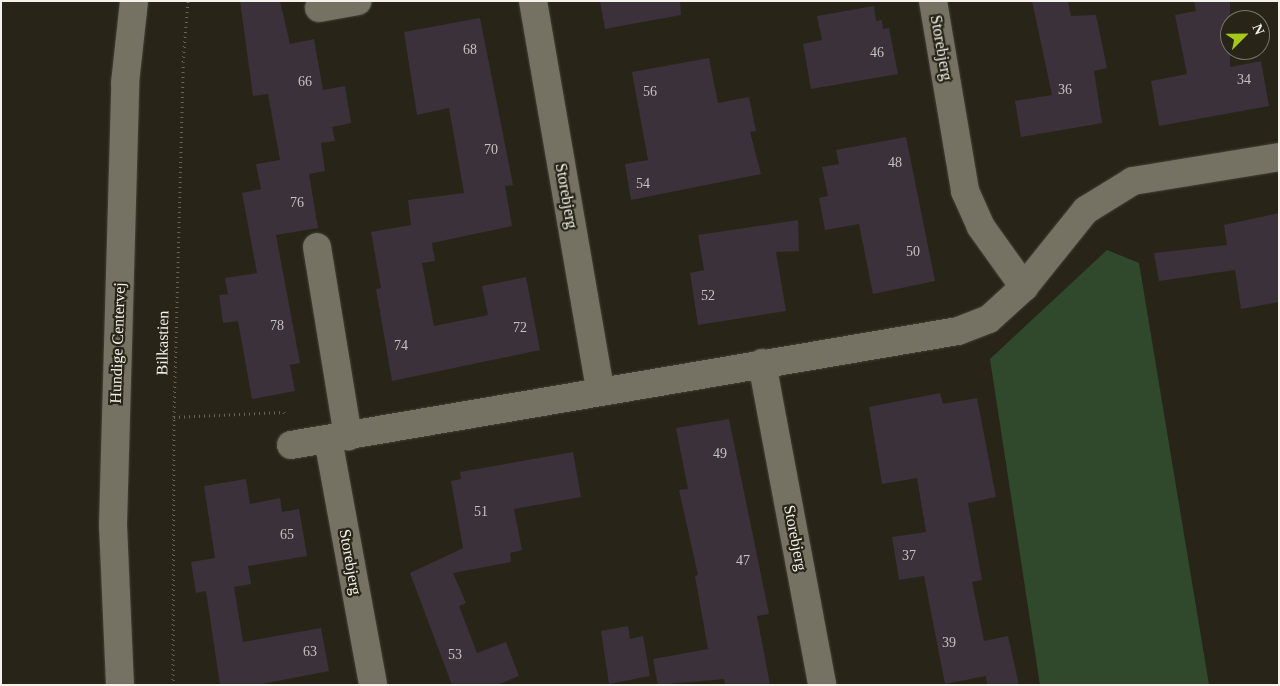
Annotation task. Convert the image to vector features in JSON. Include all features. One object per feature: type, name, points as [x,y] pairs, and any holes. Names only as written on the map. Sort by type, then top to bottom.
[{"type":"street","name":"Hundige Centervej","points":[[120,685],[113,525],[126,83],[134,1]]},
{"type":"street","points":[[319,8],[357,1]]},
{"type":"street","name":"Storebjerg","points":[[533,1],[600,390]]},
{"type":"street","name":"Storebjerg","points":[[933,1],[965,191],[981,227],[1024,287]]},
{"type":"street","points":[[291,445],[600,390],[958,332],[989,319],[1024,287],[1086,210],[1134,181],[1279,157]]},
{"type":"street","name":"Storebjerg","points":[[317,246],[338,438],[373,685]]},
{"type":"street","name":"Storebjerg","points":[[762,363],[822,685]]},
{"type":"path","name":"Bilkastien","points":[[174,685],[174,417],[183,62],[188,1]]},
{"type":"path","points":[[174,417],[284,412],[291,445]]},
{"type":"green space","points":[[1107,250],[1139,263],[1209,685],[1040,685],[990,359]]},
{"type":"building","points":[[240,1],[280,1],[290,44],[314,39],[323,90],[345,86],[351,123],[332,127],[335,141],[321,143],[325,171],[309,174],[318,228],[276,235],[300,363],[290,365],[295,391],[252,399],[238,321],[223,323],[219,295],[228,294],[225,278],[257,273],[242,193],[261,189],[256,164],[280,160],[268,94],[253,96]]},
{"type":"building","points":[[600,1],[680,1],[681,15],[605,29]]},
{"type":"building","points":[[1032,1],[1068,1],[1071,16],[1096,15],[1107,68],[1094,71],[1102,123],[1021,137],[1015,101],[1052,95]]},
{"type":"building","points":[[1194,1],[1230,1],[1230,10],[1220,10],[1220,60],[1230,60],[1230,67],[1261,61],[1269,106],[1159,126],[1151,81],[1187,74],[1175,15],[1196,11]]},
{"type":"building","points":[[874,6],[876,21],[882,20],[883,29],[889,28],[898,74],[811,89],[803,44],[822,40],[817,16]]},
{"type":"building","points":[[480,18],[513,185],[505,186],[512,226],[432,243],[435,261],[422,263],[434,326],[488,315],[482,286],[526,277],[540,350],[392,381],[376,289],[381,288],[371,232],[411,225],[408,200],[464,193],[449,108],[417,115],[404,32]]},
{"type":"building","points":[[709,58],[718,103],[749,97],[756,131],[750,132],[761,174],[631,200],[625,164],[648,160],[632,72]]},
{"type":"building","points":[[906,137],[935,281],[873,294],[859,224],[825,230],[819,198],[828,196],[822,167],[839,164],[836,150]]},
{"type":"building","points":[[1279,213],[1279,302],[1241,309],[1235,270],[1159,281],[1154,253],[1227,245],[1224,225]]},
{"type":"building","points":[[798,220],[799,251],[776,252],[786,311],[698,325],[690,273],[704,270],[698,235]]},
{"type":"building","points":[[940,393],[943,404],[977,398],[996,497],[968,503],[982,580],[972,582],[984,641],[1008,636],[1019,685],[987,685],[986,676],[945,684],[924,576],[899,580],[892,537],[926,532],[917,478],[882,484],[869,407]]},
{"type":"building","points":[[729,419],[769,614],[757,616],[770,685],[725,685],[724,679],[658,685],[653,659],[708,649],[695,576],[698,575],[679,490],[688,489],[676,428]]},
{"type":"building","points":[[573,452],[581,497],[514,509],[522,550],[510,553],[511,562],[453,573],[466,603],[459,606],[477,653],[506,642],[519,676],[497,685],[452,685],[410,573],[463,548],[451,481],[461,479],[460,472]]},
{"type":"building","points":[[246,479],[250,504],[280,498],[282,512],[299,509],[307,556],[248,566],[251,584],[234,587],[243,642],[321,628],[329,671],[257,685],[220,685],[206,591],[196,593],[191,562],[215,558],[204,486]]},
{"type":"building","points":[[628,626],[630,639],[643,636],[650,676],[609,684],[601,631]]}]
